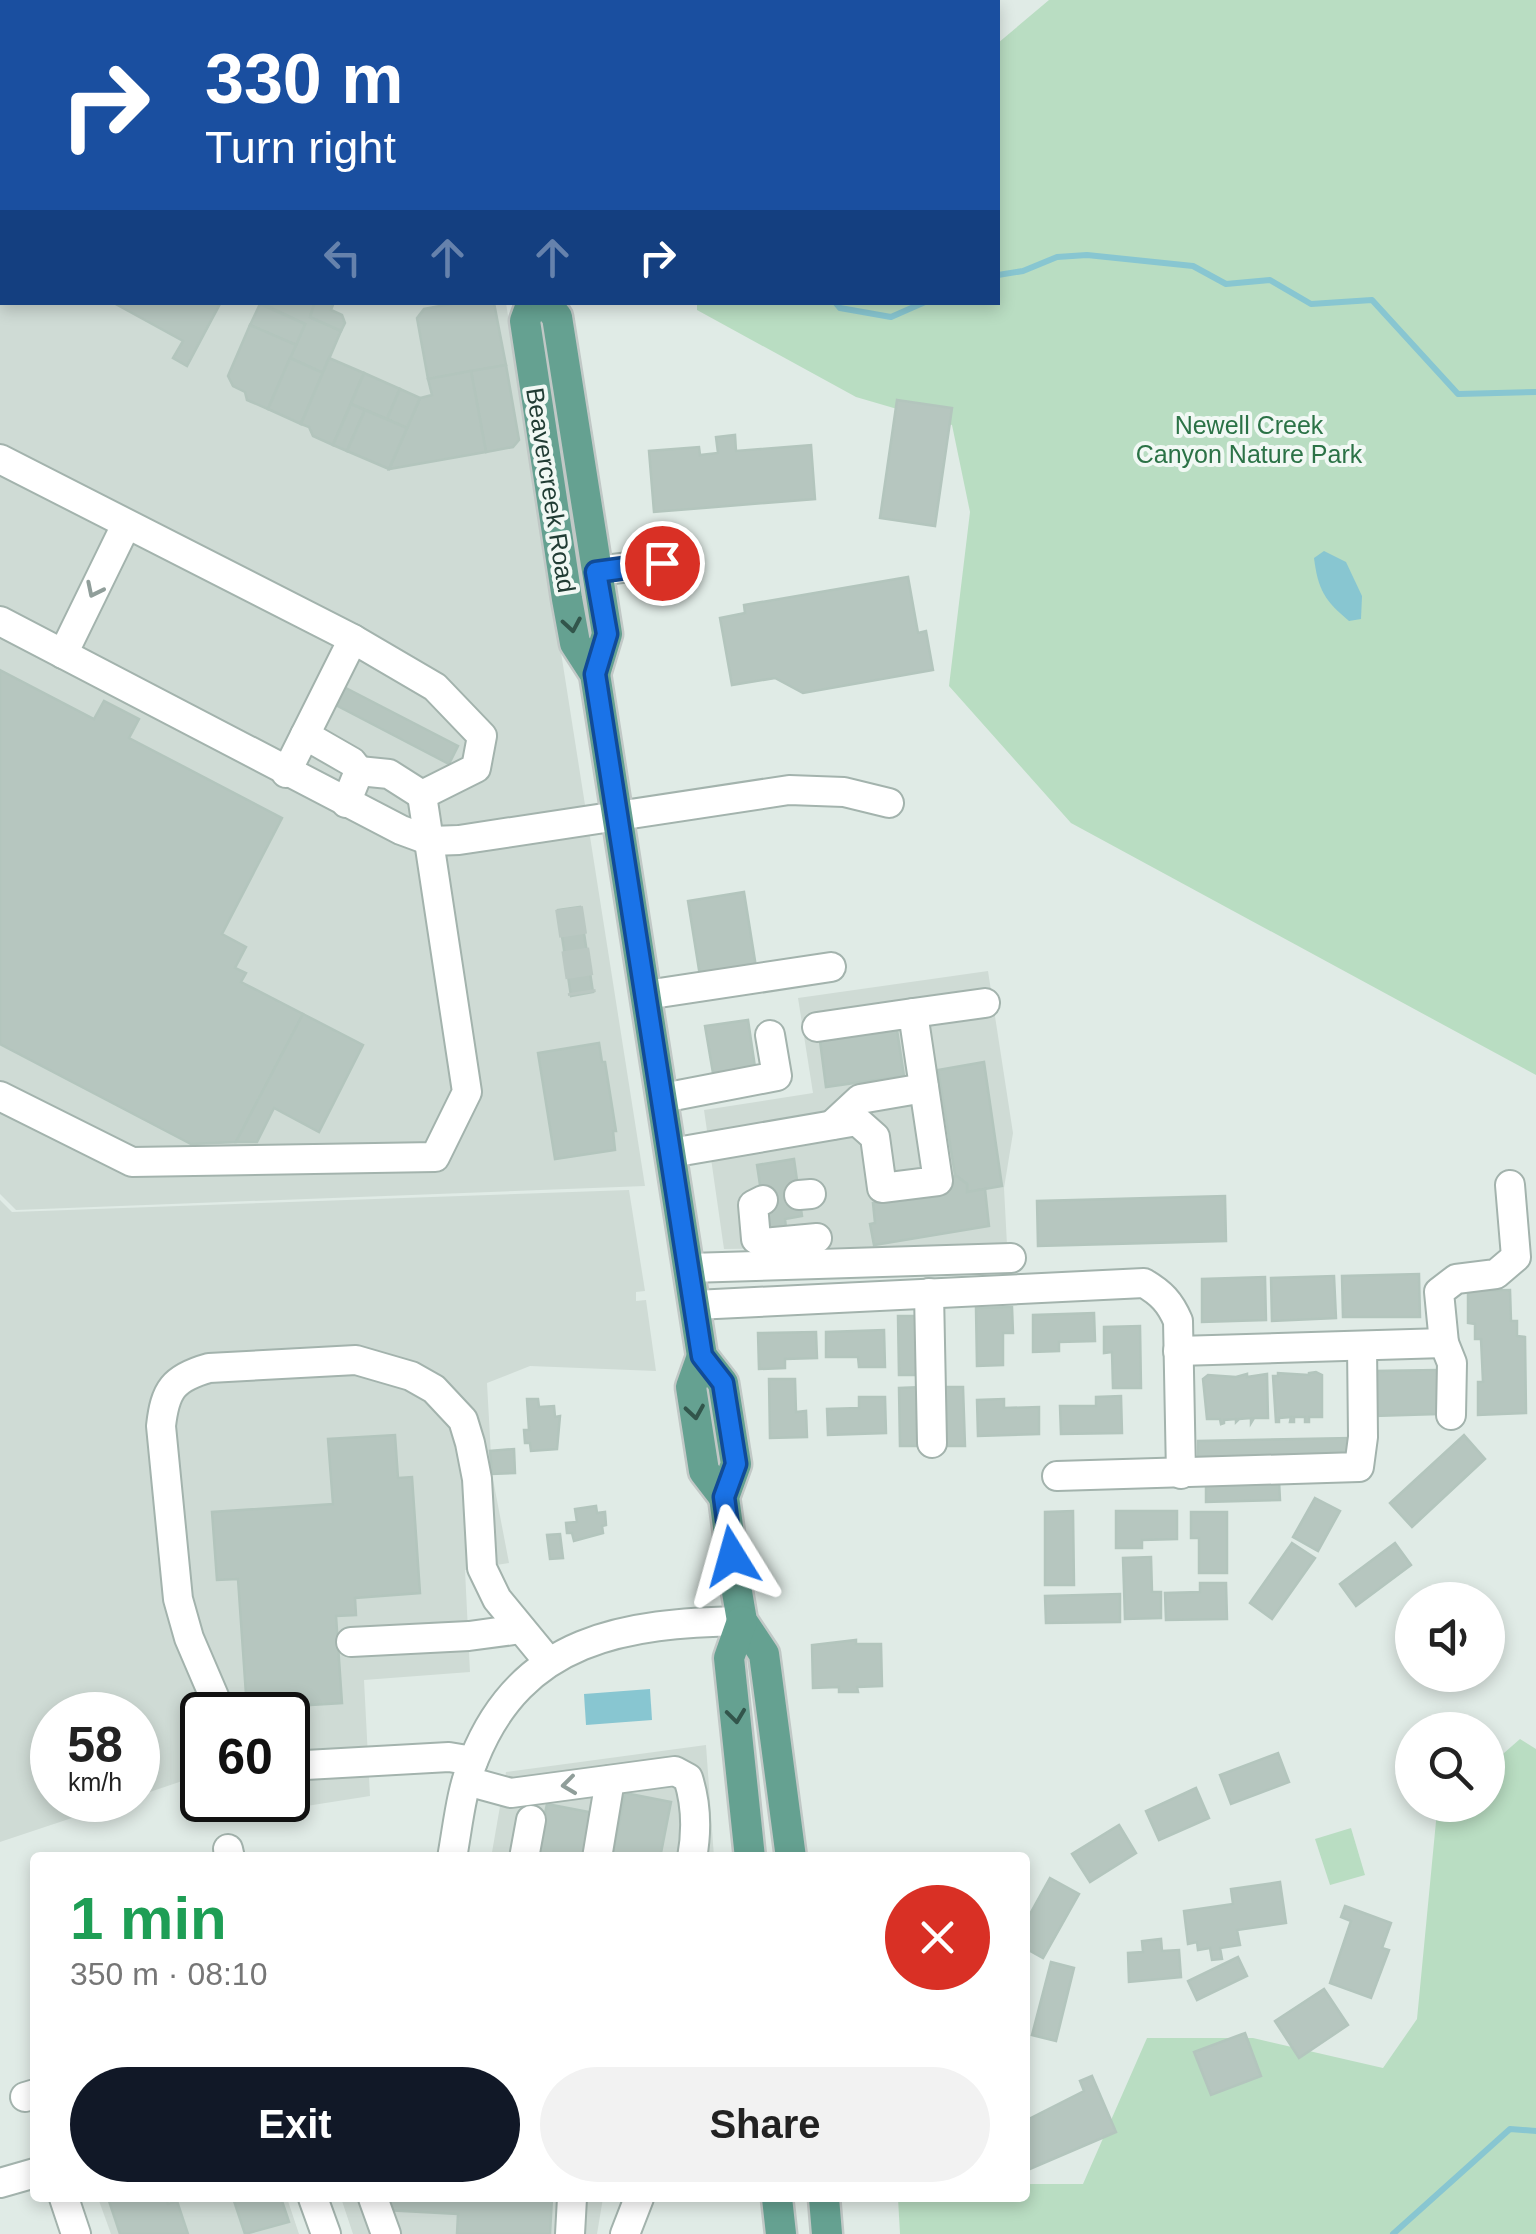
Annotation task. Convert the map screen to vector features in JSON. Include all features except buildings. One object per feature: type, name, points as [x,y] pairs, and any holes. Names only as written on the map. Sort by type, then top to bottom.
[{"type":"main road","name":"Beavercreek Road","points":[[531,305],[525,320],[575,643],[595,674],[702,1356],[723,1383],[736,1464],[724,1497],[742,1621],[764,1654],[790,1852]]},
{"type":"main road","name":"Beavercreek Road","points":[[547,305],[557,317],[607,634],[595,674]]},
{"type":"main road","points":[[540,423],[563,475],[576,554],[585,569],[596,572]]},
{"type":"main road","name":"Beavercreek Road","points":[[742,1621],[729,1658],[749,1852]]},
{"type":"main road","points":[[777,2202],[781,2234]]},
{"type":"main road","points":[[824,2202],[827,2234]]},
{"type":"street","points":[[0,459],[353,639],[435,687],[482,736],[476,768],[422,795]]},
{"type":"street","points":[[62,654],[126,525]]},
{"type":"street","points":[[596,572],[662,563]]},
{"type":"street","points":[[0,622],[286,773],[402,830],[431,840],[459,840],[789,790],[844,792],[889,803]]},
{"type":"street","points":[[286,773],[353,639]]},
{"type":"street","points":[[0,1096],[132,1162],[435,1157],[467,1092],[422,795],[389,774],[359,771],[352,762],[305,735]]},
{"type":"street","points":[[346,803],[359,771]]},
{"type":"street","points":[[646,995],[831,967]]},
{"type":"street","points":[[818,1027],[985,1003]]},
{"type":"street","points":[[671,1154],[858,1121],[875,1137],[882,1188],[938,1181],[913,1013]]},
{"type":"street","points":[[662,1098],[777,1076],[770,1036]]},
{"type":"street","points":[[832,1125],[860,1099],[924,1088]]},
{"type":"street","points":[[1451,1415],[1452,1363],[1444,1343],[1439,1292],[1456,1278],[1496,1274],[1516,1257],[1510,1185]]},
{"type":"street","points":[[762,1200],[753,1204],[756,1239],[762,1243],[817,1238]]},
{"type":"street","points":[[689,1268],[1011,1258]]},
{"type":"street","points":[[694,1305],[1144,1283],[1160,1292],[1178,1320],[1181,1474]]},
{"type":"street","points":[[928,1293],[932,1444]]},
{"type":"street","points":[[1178,1351],[1444,1343]]},
{"type":"street","points":[[1057,1476],[1359,1467],[1363,1437],[1362,1346]]},
{"type":"street","points":[[212,1692],[189,1638],[178,1599],[161,1426],[164,1400],[174,1384],[190,1373],[209,1368],[356,1360],[411,1376],[434,1389],[463,1420],[477,1478],[482,1568],[497,1600],[548,1661]]},
{"type":"street","points":[[453,1852],[470,1771],[492,1720],[516,1690],[548,1661],[584,1642],[622,1631],[742,1621]]},
{"type":"street","points":[[351,1642],[521,1630]]},
{"type":"street","points":[[310,1765],[449,1757],[511,1792],[674,1770],[688,1778],[694,1795],[693,1852]]},
{"type":"street","points":[[599,1852],[610,1780]]},
{"type":"street","points":[[525,1852],[531,1820]]},
{"type":"street","points":[[0,2183],[30,2174]]},
{"type":"street","points":[[65,2202],[76,2234]]},
{"type":"street","points":[[314,2202],[326,2234]]},
{"type":"street","points":[[374,2202],[386,2234]]},
{"type":"street","points":[[570,2234],[572,2202]]},
{"type":"street","points":[[625,2234],[637,2202]]},
{"type":"shaded area","points":[[0,305],[506,305],[645,1186],[16,1210],[0,1194]]},
{"type":"shaded area","points":[[988,971],[1013,1133],[1004,1188],[1007,1245],[724,1249],[704,1110],[813,1093],[798,998]]},
{"type":"shaded area","points":[[629,1190],[645,1291],[636,1292],[636,1301],[646,1300],[656,1371],[530,1366],[487,1383],[492,1474],[509,1563],[465,1570],[470,1672],[364,1680],[370,1796],[310,1805],[310,1692],[180,1692],[180,1782],[160,1789],[160,1692],[30,1692],[30,1822],[60,1822],[0,1842],[0,1200],[12,1212]]},
{"type":"shaded area","points":[[706,1745],[714,1852],[492,1852],[506,1772]]},
{"type":"shaded area","points":[[99,2202],[288,2202],[299,2234],[111,2234]]},
{"type":"shaded area","points":[[342,2202],[602,2202],[597,2234],[353,2234]]},
{"type":"green space","name":"Newell Creek Canyon Nature Park","points":[[1049,0],[1536,0],[1536,1075],[1071,823],[949,686],[970,512],[952,425],[856,397],[697,310],[697,305],[1000,305],[1000,41]]},
{"type":"green space","points":[[1520,1739],[1536,1749],[1536,2234],[900,2234],[898,2202],[1030,2202],[1030,2184],[1083,2184],[1147,2038],[1253,2038],[1383,2068],[1417,2019],[1436,1822],[1505,1822],[1505,1752]]},
{"type":"green space","points":[[1351,1828],[1365,1875],[1330,1885],[1315,1839]]},
{"type":"water","points":[[1324,551],[1346,562],[1362,596],[1361,619],[1349,621],[1324,594],[1314,558]]},
{"type":"water","points":[[650,1689],[652,1720],[586,1725],[584,1694]]},
{"type":"waterway","points":[[1000,275],[1023,271],[1057,257],[1087,255],[1193,266],[1226,284],[1270,280],[1311,304],[1372,300],[1458,394],[1536,392]]},
{"type":"waterway","points":[[838,305],[891,317],[918,305]]},
{"type":"waterway","points":[[1393,2234],[1510,2129],[1536,2131]]},
{"type":"tunnel","points":[[569,908],[582,994]]},
{"type":"route","points":[[662,563],[596,572],[607,634],[595,674],[702,1356],[723,1383],[736,1464],[724,1497],[732,1556]]}]
